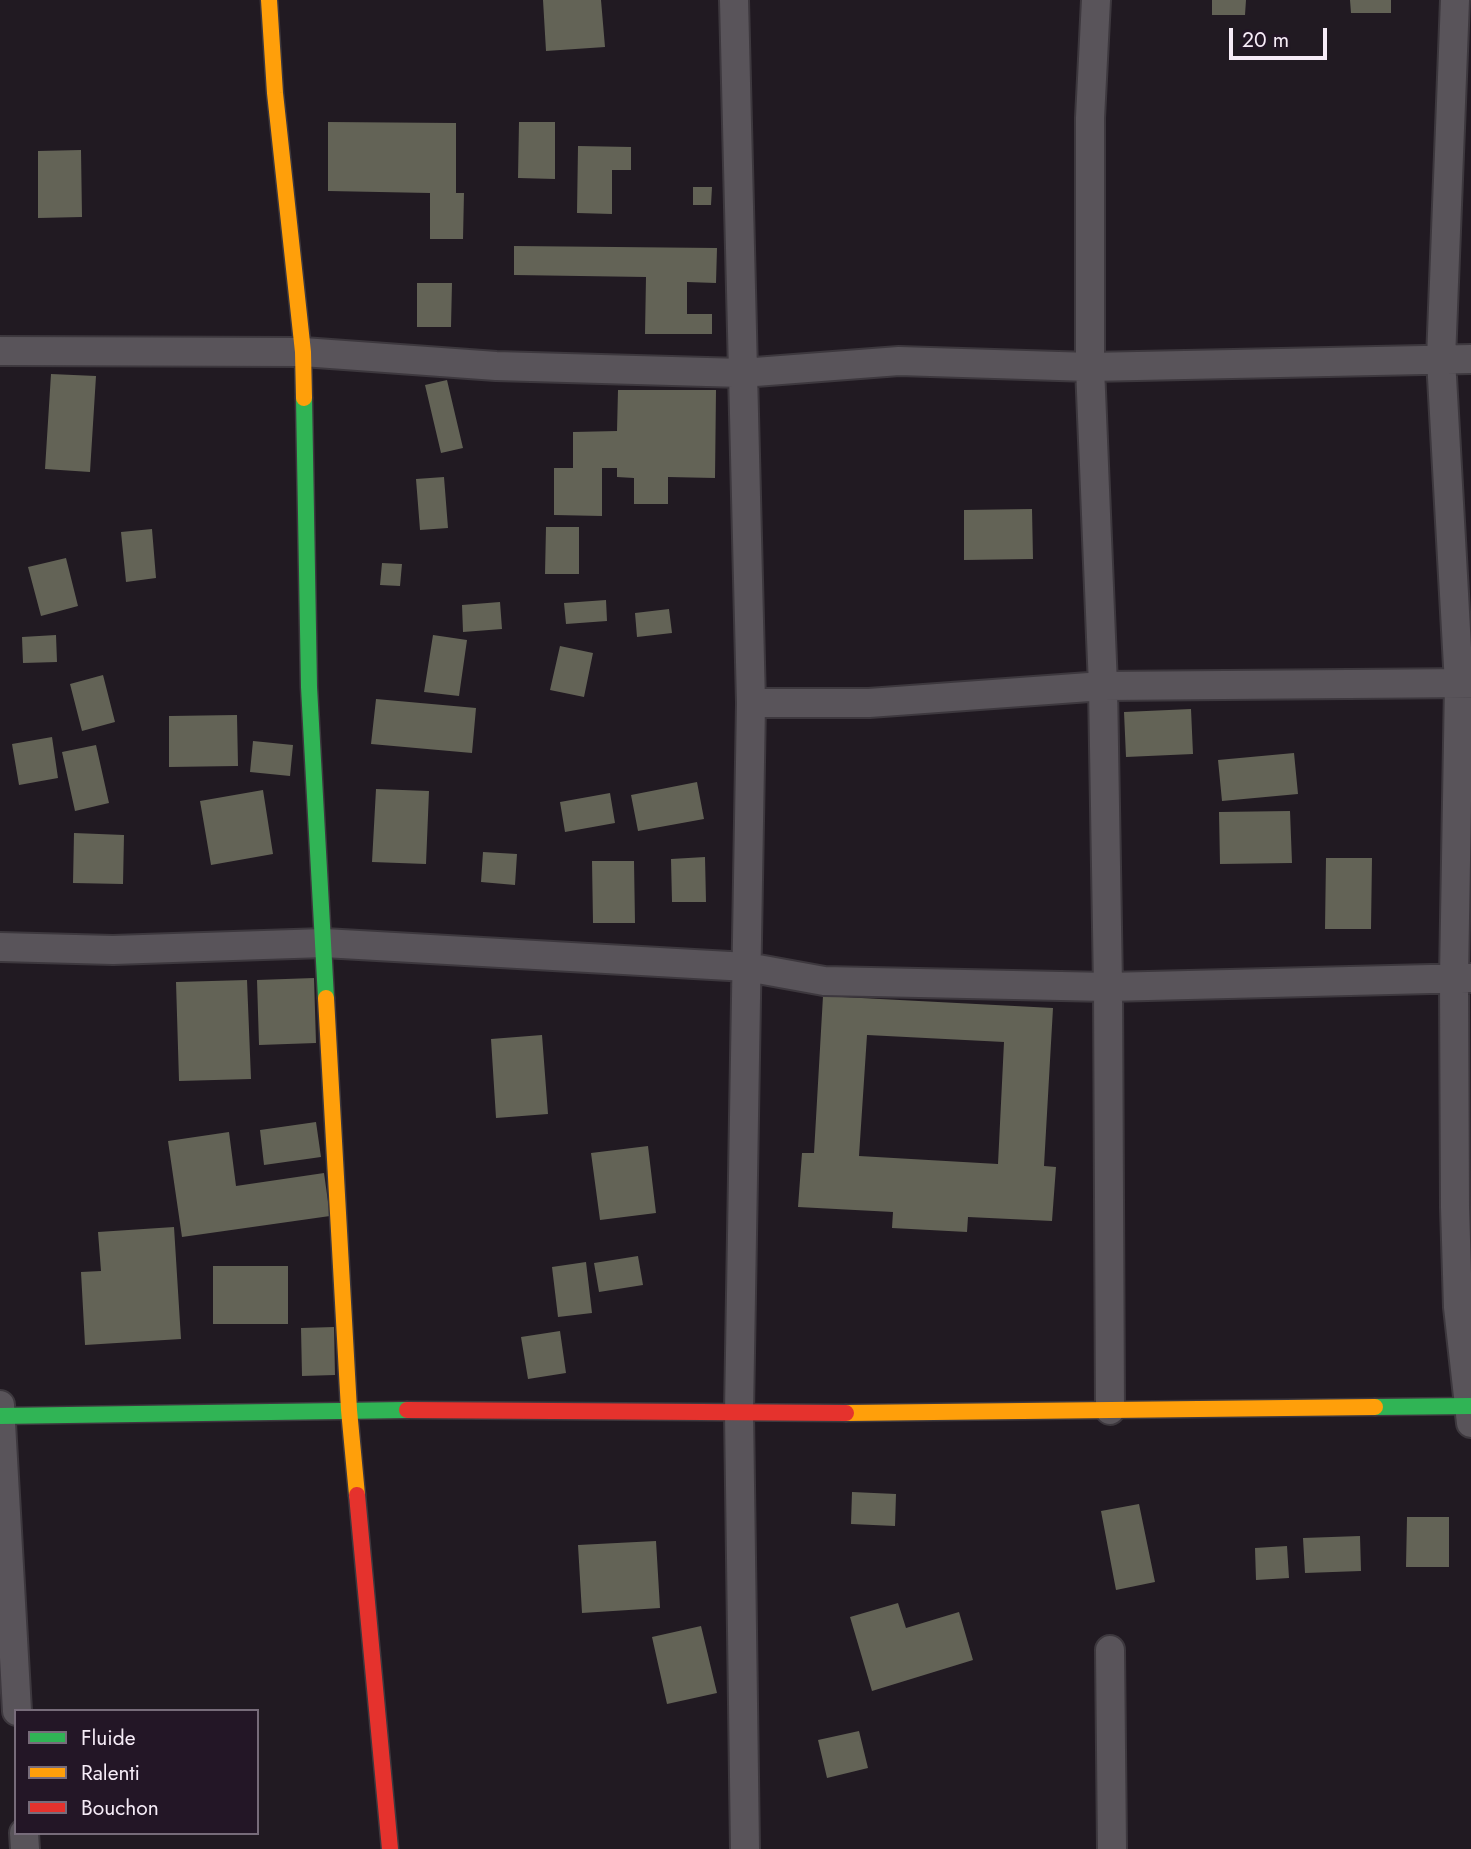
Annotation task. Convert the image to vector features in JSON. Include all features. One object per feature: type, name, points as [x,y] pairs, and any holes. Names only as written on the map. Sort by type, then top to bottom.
[{"type":"street","points":[[269,0],[275,93],[303,352],[309,687],[349,1410],[390,1849]]},
{"type":"street","points":[[734,0],[751,703],[739,1412],[745,1849]]},
{"type":"street","points":[[1096,0],[1090,118],[1090,367],[1102,686],[1108,987],[1110,1410]]},
{"type":"street","points":[[0,1416],[349,1410],[1470,1412],[1458,1307],[1455,1220],[1463,978],[1465,683],[1441,359],[1455,0]]},
{"type":"street","points":[[0,351],[303,352],[496,366],[742,373],[899,361],[1090,367],[1471,359]]},
{"type":"street","points":[[751,703],[869,703],[1102,686],[1465,683]]},
{"type":"street","points":[[0,947],[113,950],[324,943],[747,967],[824,981],[1108,987],[1463,978]]},
{"type":"street","points":[[0,1405],[17,1709]]},
{"type":"street","points":[[1110,1650],[1112,1849]]},
{"type":"building","points":[[543,0],[601,0],[605,47],[546,51]]},
{"type":"building","points":[[1212,0],[1246,0],[1245,15],[1212,15]]},
{"type":"building","points":[[1350,0],[1391,0],[1391,13],[1351,13]]},
{"type":"building","points":[[328,122],[456,123],[456,193],[464,193],[463,239],[430,239],[430,193],[328,191]]},
{"type":"building","points":[[519,122],[555,122],[555,179],[518,178]]},
{"type":"building","points":[[578,146],[631,147],[631,170],[612,170],[612,214],[577,213]]},
{"type":"building","points":[[81,150],[82,217],[38,218],[38,151]]},
{"type":"building","points":[[693,187],[712,187],[711,205],[693,205]]},
{"type":"building","points":[[514,246],[717,248],[716,283],[687,282],[687,314],[712,314],[712,334],[645,334],[646,277],[514,275]]},
{"type":"building","points":[[417,283],[452,283],[451,327],[417,327]]},
{"type":"building","points":[[51,374],[96,376],[90,472],[45,469]]},
{"type":"building","points":[[447,380],[463,448],[441,453],[425,385]]},
{"type":"building","points":[[618,390],[716,390],[715,478],[668,477],[668,504],[634,504],[634,478],[617,477],[617,468],[602,468],[602,516],[554,515],[554,468],[573,468],[573,432],[617,431]]},
{"type":"building","points":[[444,477],[448,528],[420,530],[416,479]]},
{"type":"building","points":[[1032,509],[1033,559],[964,560],[964,510]]},
{"type":"building","points":[[546,527],[579,527],[579,574],[545,574]]},
{"type":"building","points":[[152,529],[156,578],[126,582],[121,532]]},
{"type":"building","points":[[66,558],[78,606],[41,616],[28,567]]},
{"type":"building","points":[[382,563],[402,564],[400,586],[380,585]]},
{"type":"building","points":[[606,600],[607,621],[566,624],[564,603]]},
{"type":"building","points":[[500,602],[502,629],[463,632],[462,605]]},
{"type":"building","points":[[669,609],[672,633],[637,637],[635,613]]},
{"type":"building","points":[[56,635],[57,662],[23,663],[22,637]]},
{"type":"building","points":[[433,635],[467,640],[459,696],[424,692]]},
{"type":"building","points":[[560,646],[593,653],[584,697],[550,690]]},
{"type":"building","points":[[103,675],[115,722],[82,731],[70,684]]},
{"type":"building","points":[[376,699],[476,708],[472,753],[371,744]]},
{"type":"building","points":[[1191,709],[1193,754],[1126,757],[1124,712]]},
{"type":"building","points":[[237,715],[238,766],[169,767],[169,716]]},
{"type":"building","points":[[52,737],[58,778],[19,785],[12,744]]},
{"type":"building","points":[[253,741],[293,745],[290,776],[250,772]]},
{"type":"building","points":[[96,745],[109,803],[75,811],[62,752]]},
{"type":"building","points":[[1294,753],[1298,794],[1222,801],[1218,760]]},
{"type":"building","points":[[697,782],[704,819],[638,831],[631,795]]},
{"type":"building","points":[[376,789],[429,791],[426,864],[372,862]]},
{"type":"building","points":[[263,790],[273,854],[211,865],[200,801]]},
{"type":"building","points":[[610,793],[615,823],[565,832],[560,802]]},
{"type":"building","points":[[1290,811],[1292,863],[1220,864],[1219,812]]},
{"type":"building","points":[[74,833],[124,835],[123,884],[73,883]]},
{"type":"building","points":[[483,852],[517,854],[515,885],[481,882]]},
{"type":"building","points":[[705,857],[706,902],[672,902],[671,859]]},
{"type":"building","points":[[1326,858],[1372,858],[1371,929],[1325,929]]},
{"type":"building","points":[[592,861],[634,861],[635,923],[593,923]]},
{"type":"building","points":[[314,978],[316,1043],[259,1045],[257,980]]},
{"type":"building","points":[[247,980],[251,1079],[179,1081],[176,982]]},
{"type":"building","points":[[823,996],[1053,1008],[1044,1166],[1056,1167],[1052,1221],[968,1217],[967,1232],[892,1228],[893,1212],[798,1207],[802,1153],[814,1153]],"holes":[[[867,1035],[1004,1042],[998,1164],[859,1156]]]},
{"type":"building","points":[[542,1035],[548,1114],[496,1118],[491,1039]]},
{"type":"building","points":[[316,1122],[321,1157],[264,1165],[260,1130]]},
{"type":"building","points":[[229,1132],[236,1186],[324,1173],[330,1216],[182,1237],[168,1141]]},
{"type":"building","points":[[648,1146],[656,1213],[600,1220],[591,1153]]},
{"type":"building","points":[[174,1227],[181,1339],[85,1345],[81,1272],[101,1271],[98,1232]]},
{"type":"building","points":[[638,1256],[643,1285],[599,1292],[594,1263]]},
{"type":"building","points":[[586,1262],[592,1313],[558,1317],[552,1267]]},
{"type":"building","points":[[213,1266],[288,1266],[288,1324],[213,1324]]},
{"type":"building","points":[[334,1327],[335,1375],[302,1376],[301,1328]]},
{"type":"building","points":[[560,1331],[566,1373],[528,1379],[521,1337]]},
{"type":"building","points":[[852,1492],[896,1494],[895,1526],[851,1524]]},
{"type":"building","points":[[1139,1504],[1155,1582],[1116,1590],[1101,1511]]},
{"type":"building","points":[[1407,1517],[1449,1517],[1449,1567],[1406,1567]]},
{"type":"building","points":[[1360,1536],[1361,1571],[1305,1573],[1303,1538]]},
{"type":"building","points":[[656,1541],[660,1608],[582,1613],[578,1545]]},
{"type":"building","points":[[1287,1546],[1289,1578],[1256,1580],[1255,1548]]},
{"type":"building","points":[[898,1603],[906,1628],[959,1612],[973,1660],[872,1691],[850,1617]]},
{"type":"building","points":[[701,1626],[717,1693],[667,1704],[652,1637]]},
{"type":"building","points":[[859,1731],[868,1768],[827,1778],[818,1740]]},
{"type":"traffic: fast","points":[[304,398],[309,687],[326,998]]},
{"type":"traffic: fast","points":[[1375,1407],[1471,1406]]},
{"type":"traffic: fast","points":[[0,1416],[407,1410]]},
{"type":"traffic: slow","points":[[269,0],[275,93],[303,352],[304,398]]},
{"type":"traffic: slow","points":[[326,998],[349,1410],[357,1495]]},
{"type":"traffic: slow","points":[[846,1413],[1375,1407]]},
{"type":"traffic: jam","points":[[407,1410],[846,1413]]},
{"type":"traffic: jam","points":[[357,1495],[390,1849]]}]
